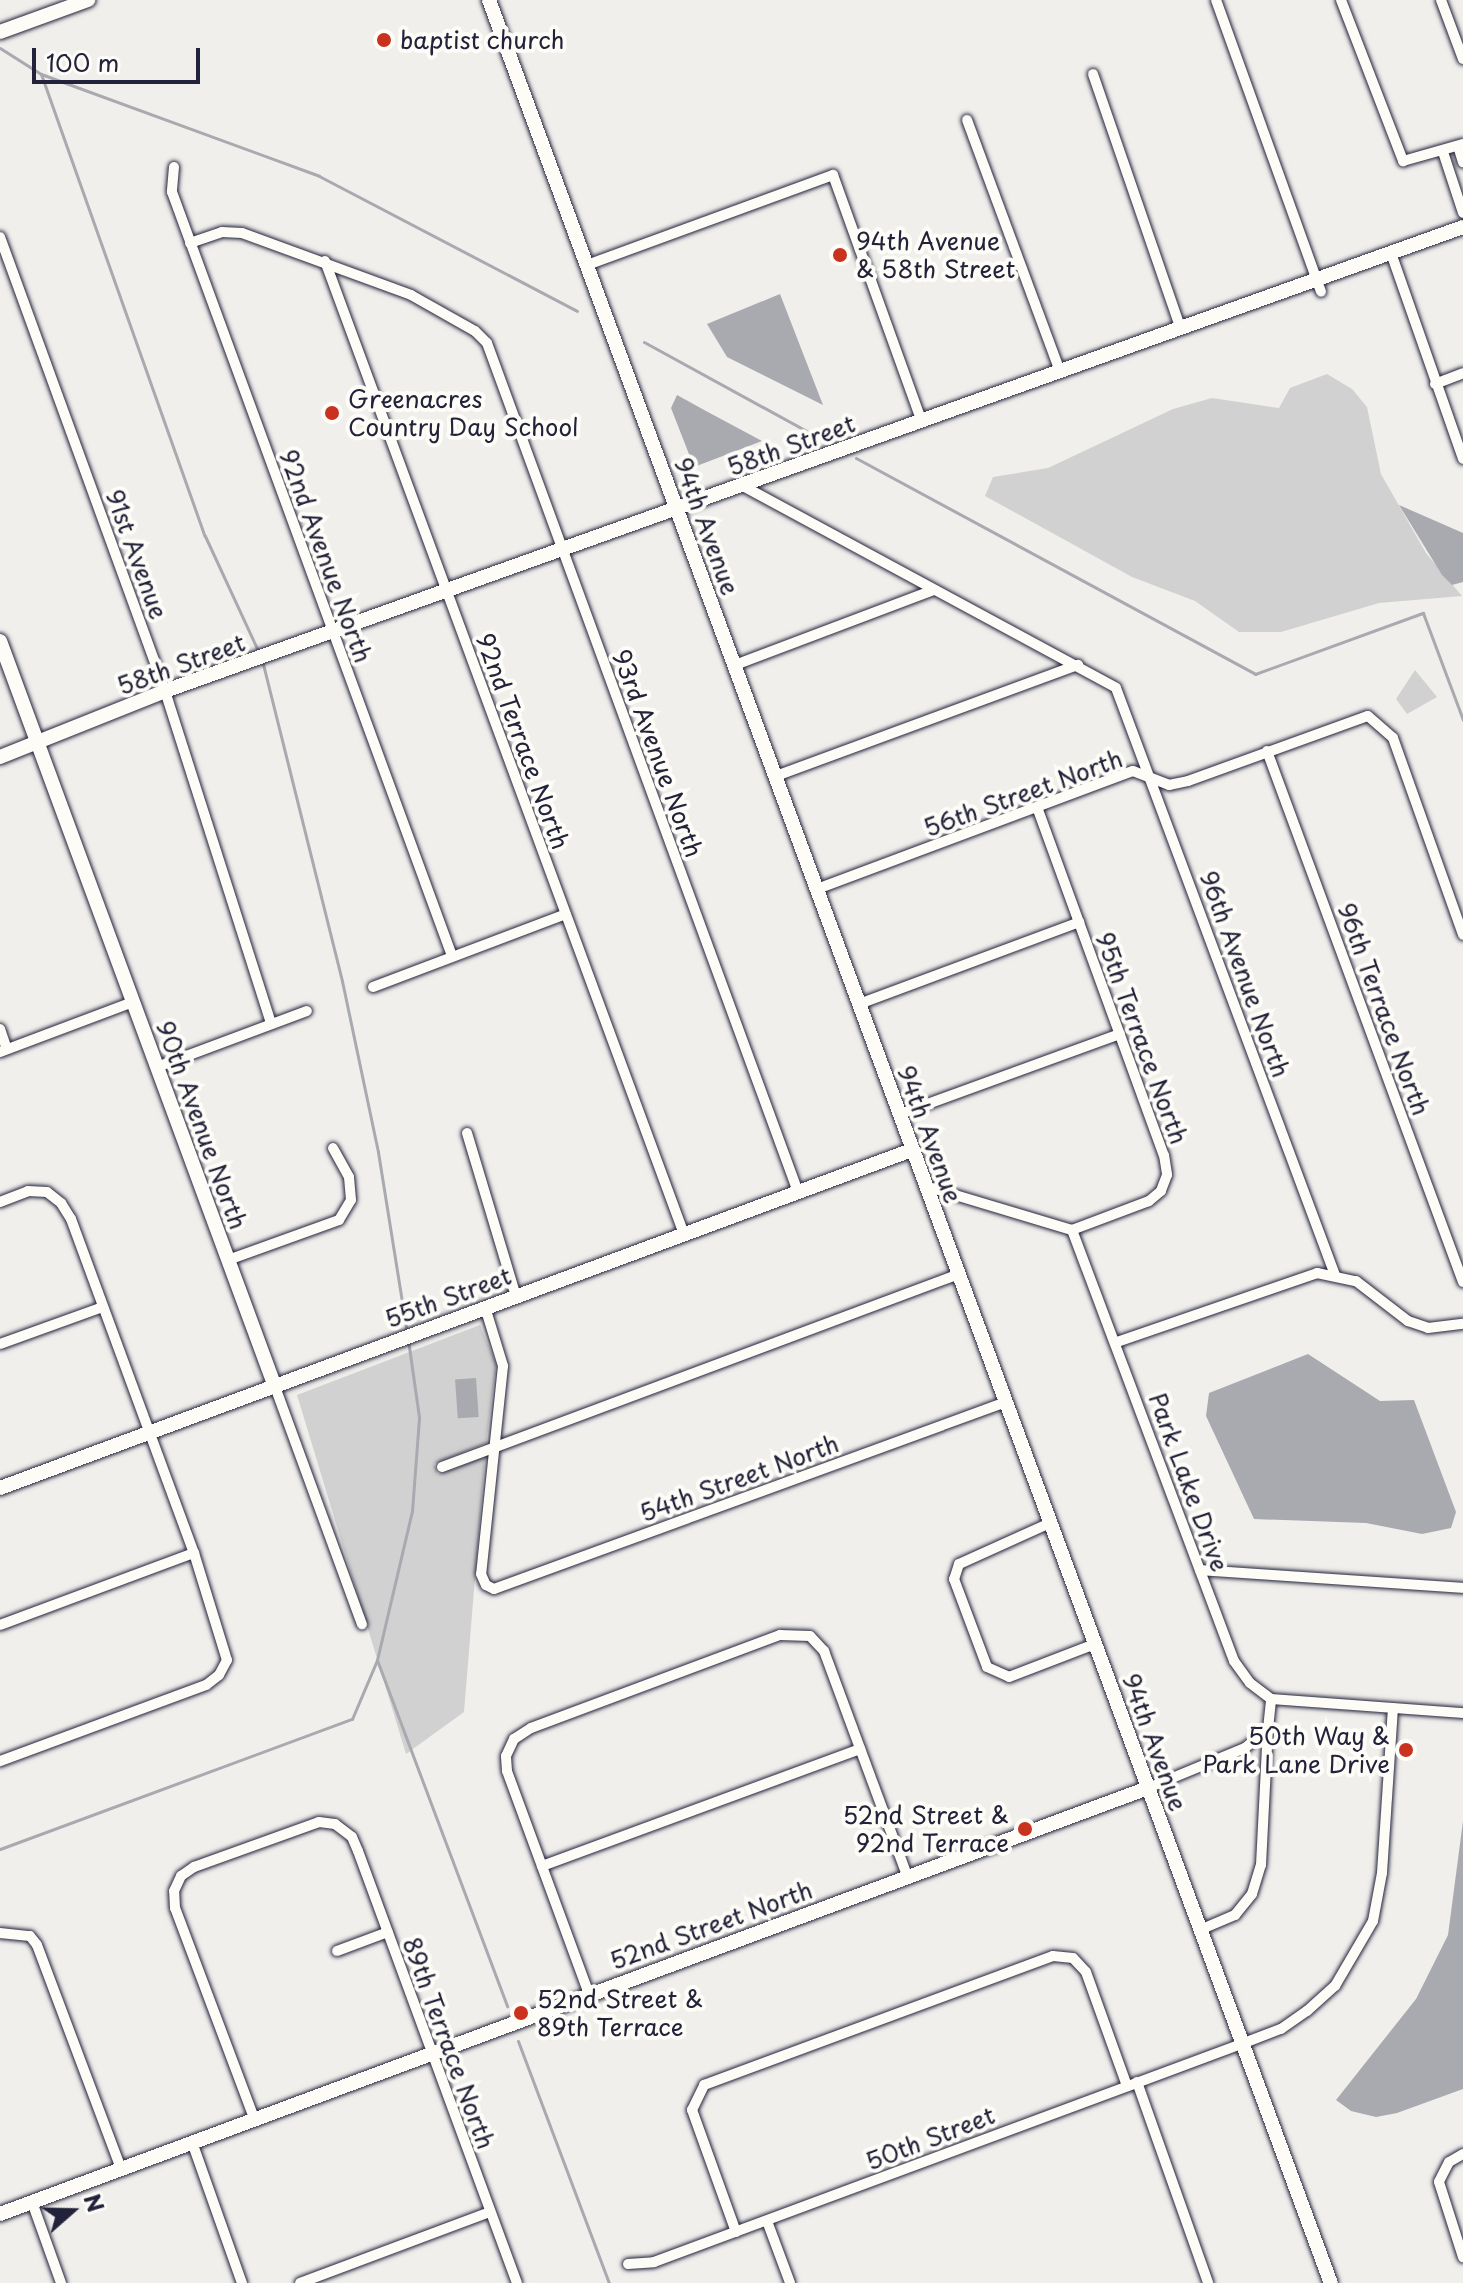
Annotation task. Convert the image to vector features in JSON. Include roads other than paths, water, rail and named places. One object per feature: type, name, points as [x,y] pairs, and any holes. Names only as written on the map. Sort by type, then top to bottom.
[{"type":"street","points":[[2,32],[88,0]]},
{"type":"street","name":"94th Avenue","points":[[489,0],[1331,2283]]},
{"type":"street","points":[[1216,0],[1318,285]]},
{"type":"street","points":[[1341,0],[1403,161],[1460,145],[1463,162]]},
{"type":"street","points":[[1441,0],[1463,59]]},
{"type":"street","points":[[1093,74],[1180,326]]},
{"type":"street","points":[[967,120],[1060,371]]},
{"type":"street","points":[[1443,152],[1463,213]]},
{"type":"street","name":"92nd Avenue North","points":[[174,167],[172,192],[452,956]]},
{"type":"street","points":[[587,265],[833,175],[921,420]]},
{"type":"street","name":"58th Street","points":[[0,757],[165,691],[334,634],[1180,326],[1318,285],[1391,253],[1463,227]]},
{"type":"street","points":[[190,243],[222,232],[242,233],[325,261]]},
{"type":"street","name":"91st Avenue","points":[[0,237],[165,691],[271,1024]]},
{"type":"street","points":[[1391,253],[1463,459]]},
{"type":"street","name":"93rd Avenue North","points":[[325,261],[411,295],[475,331],[487,343],[798,1192]]},
{"type":"street","name":"92nd Terrace North","points":[[325,261],[684,1234]]},
{"type":"street","points":[[1435,384],[1463,373]]},
{"type":"street","points":[[743,486],[1078,665]]},
{"type":"street","points":[[735,665],[934,590]]},
{"type":"street","name":"90th Avenue North","points":[[0,641],[362,1624]]},
{"type":"street","points":[[776,776],[1078,665]]},
{"type":"street","name":"96th Avenue North","points":[[1078,665],[1116,688],[1335,1275]]},
{"type":"street","name":"56th Street North","points":[[817,889],[1133,771],[1153,782],[1188,781],[1357,717],[1377,720],[1393,738],[1463,935]]},
{"type":"street","name":"96th Terrace North","points":[[1267,751],[1463,1282]]},
{"type":"street","name":"95th Terrace North","points":[[1037,807],[1120,1034],[1167,1175],[1161,1191],[1149,1201],[1072,1230]]},
{"type":"street","points":[[373,987],[566,914]]},
{"type":"street","points":[[859,1004],[1079,922]]},
{"type":"street","points":[[0,1029],[4,1050],[133,1002]]},
{"type":"street","points":[[157,1067],[307,1011]]},
{"type":"street","points":[[900,1114],[1120,1034]]},
{"type":"street","points":[[467,1133],[516,1296]]},
{"type":"street","points":[[228,1260],[339,1220],[351,1200],[349,1177],[333,1148]]},
{"type":"street","name":"55th Street","points":[[0,1488],[912,1150]]},
{"type":"street","points":[[925,1186],[1072,1230]]},
{"type":"street","points":[[0,1202],[28,1191],[47,1192],[71,1219],[194,1553],[227,1660],[206,1685],[0,1761]]},
{"type":"street","name":"Park Lake Drive","points":[[1072,1230],[1117,1342],[1234,1661],[1271,1699]]},
{"type":"street","points":[[442,1467],[959,1274]]},
{"type":"street","points":[[1117,1342],[1298,1277],[1335,1275],[1356,1281],[1408,1321],[1428,1328],[1463,1324]]},
{"type":"street","points":[[0,1344],[103,1307]]},
{"type":"street","points":[[485,1307],[503,1366],[493,1446]]},
{"type":"street","name":"54th Street North","points":[[493,1446],[481,1574],[486,1585],[494,1589],[1006,1402]]},
{"type":"street","points":[[1050,1523],[959,1564],[954,1579],[987,1667],[998,1676],[1009,1677],[1095,1644]]},
{"type":"street","points":[[0,1625],[194,1553]]},
{"type":"street","points":[[1200,1570],[1463,1588]]},
{"type":"street","points":[[589,1994],[506,1756],[514,1739],[531,1728],[780,1635],[810,1636],[824,1651],[907,1875]]},
{"type":"street","points":[[1202,1929],[1235,1915],[1252,1894],[1261,1865],[1271,1699],[1463,1713]]},
{"type":"street","name":"50th Street","points":[[628,2264],[654,2262],[1281,2029],[1335,1986],[1373,1921],[1382,1873],[1393,1708]]},
{"type":"street","name":"52nd Street North","points":[[0,2214],[1148,1788],[1245,1748],[1268,1729]]},
{"type":"street","points":[[542,1866],[860,1749]]},
{"type":"street","name":"89th Terrace North","points":[[254,2118],[175,1908],[181,1876],[319,1822],[335,1824],[352,1837],[517,2283]]},
{"type":"street","points":[[337,1951],[388,1932]]},
{"type":"street","points":[[0,1933],[30,1936],[121,2169]]},
{"type":"street","points":[[736,2232],[692,2110],[695,2095],[704,2085],[1053,1956],[1073,1958],[1086,1972],[1208,2283]]},
{"type":"street","points":[[192,2142],[242,2283]]},
{"type":"street","points":[[1463,2154],[1449,2162],[1439,2182],[1463,2257]]},
{"type":"street","points":[[32,2202],[61,2283]]},
{"type":"street","points":[[300,2283],[490,2212]]},
{"type":"street","points":[[767,2221],[790,2283]]},
{"type":"waterway","points":[[0,48],[41,74],[319,176],[577,311]]},
{"type":"waterway","points":[[41,74],[205,536],[259,653]]},
{"type":"waterway","points":[[644,342],[834,446]]},
{"type":"waterway","points":[[856,458],[1255,674],[1423,613],[1463,720]]},
{"type":"waterway","points":[[262,660],[342,981],[378,1152],[407,1333]]},
{"type":"waterway","points":[[0,1849],[352,1719],[377,1660],[412,1511],[419,1417],[408,1340]]},
{"type":"waterway","points":[[377,1660],[507,2006]]},
{"type":"waterway","points":[[518,2041],[609,2283]]},
{"type":"place","name":"baptist church","points":[[384,40]]},
{"type":"place","name":"94th Avenue & 58th Street","points":[[840,255]]},
{"type":"place","name":"Greenacres Country Day School","points":[[332,413]]},
{"type":"place","name":"50th Way & Park Lane Drive","points":[[1406,1750]]},
{"type":"place","name":"52nd Street & 92nd Terrace","points":[[1025,1829]]},
{"type":"place","name":"52nd Street & 89th Terrace","points":[[521,2013]]}]
